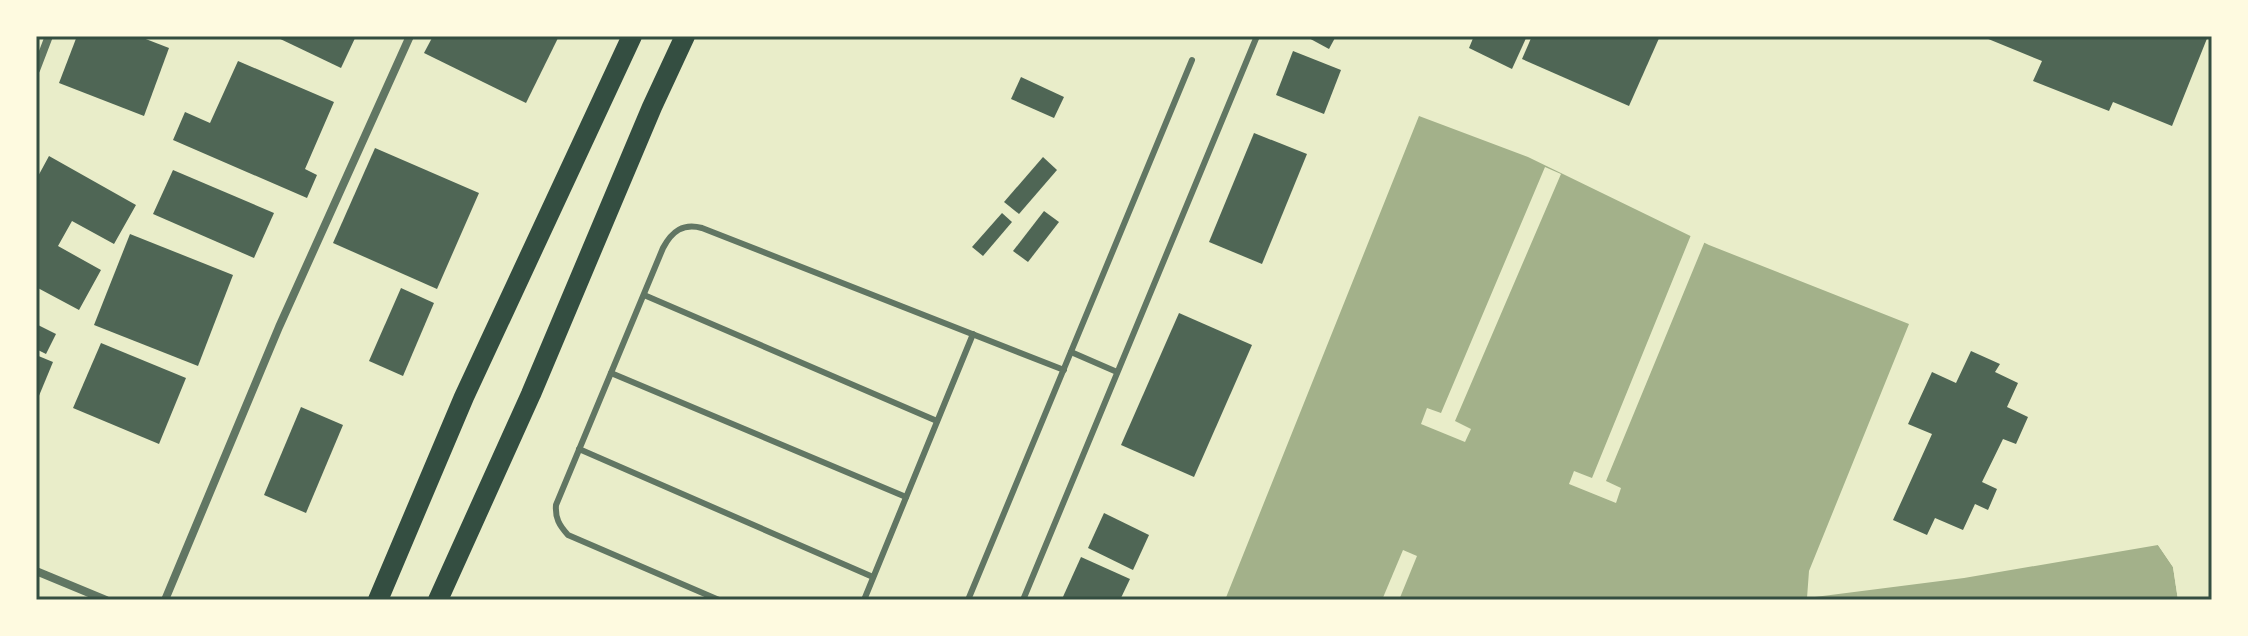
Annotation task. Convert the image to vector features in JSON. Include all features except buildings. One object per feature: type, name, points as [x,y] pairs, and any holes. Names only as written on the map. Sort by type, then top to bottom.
[{"type":"main road","points":[[378,600],[464,397],[632,36]]},
{"type":"main road","points":[[445,596],[685,36]]},
{"type":"street","points":[[36,70],[49,36]]},
{"type":"street","points":[[165,600],[279,327],[410,36]]},
{"type":"street","points":[[36,571],[106,600]]},
{"type":"lane","points":[[1023,600],[1257,36]]},
{"type":"lane","points":[[968,600],[1192,60]]},
{"type":"lane","points":[[719,600],[578,539],[561,528],[555,513],[579,449],[673,232],[692,226],[1064,370]]},
{"type":"lane","points":[[644,295],[937,421]]},
{"type":"lane","points":[[864,600],[973,334]]},
{"type":"lane","points":[[1071,352],[1117,372]]},
{"type":"lane","points":[[611,373],[906,497]]},
{"type":"lane","points":[[579,449],[873,577]]},
{"type":"shaded area","points":[[1419,116],[1528,157],[1709,245],[1909,324],[1809,571],[1807,598],[1964,578],[2158,545],[2173,567],[2178,600],[1225,600]]},
{"type":"pier","points":[[1545,167],[1561,174],[1455,421],[1471,429],[1465,442],[1421,424],[1427,408],[1441,413]]},
{"type":"pier","points":[[1691,235],[1705,241],[1606,481],[1621,488],[1616,503],[1569,484],[1574,471],[1592,478]]},
{"type":"pier","points":[[2160,541],[2177,566],[2182,600],[2178,600],[2173,567],[2158,545]]},
{"type":"pier","points":[[1403,550],[1417,556],[1399,600],[1382,600]]}]
